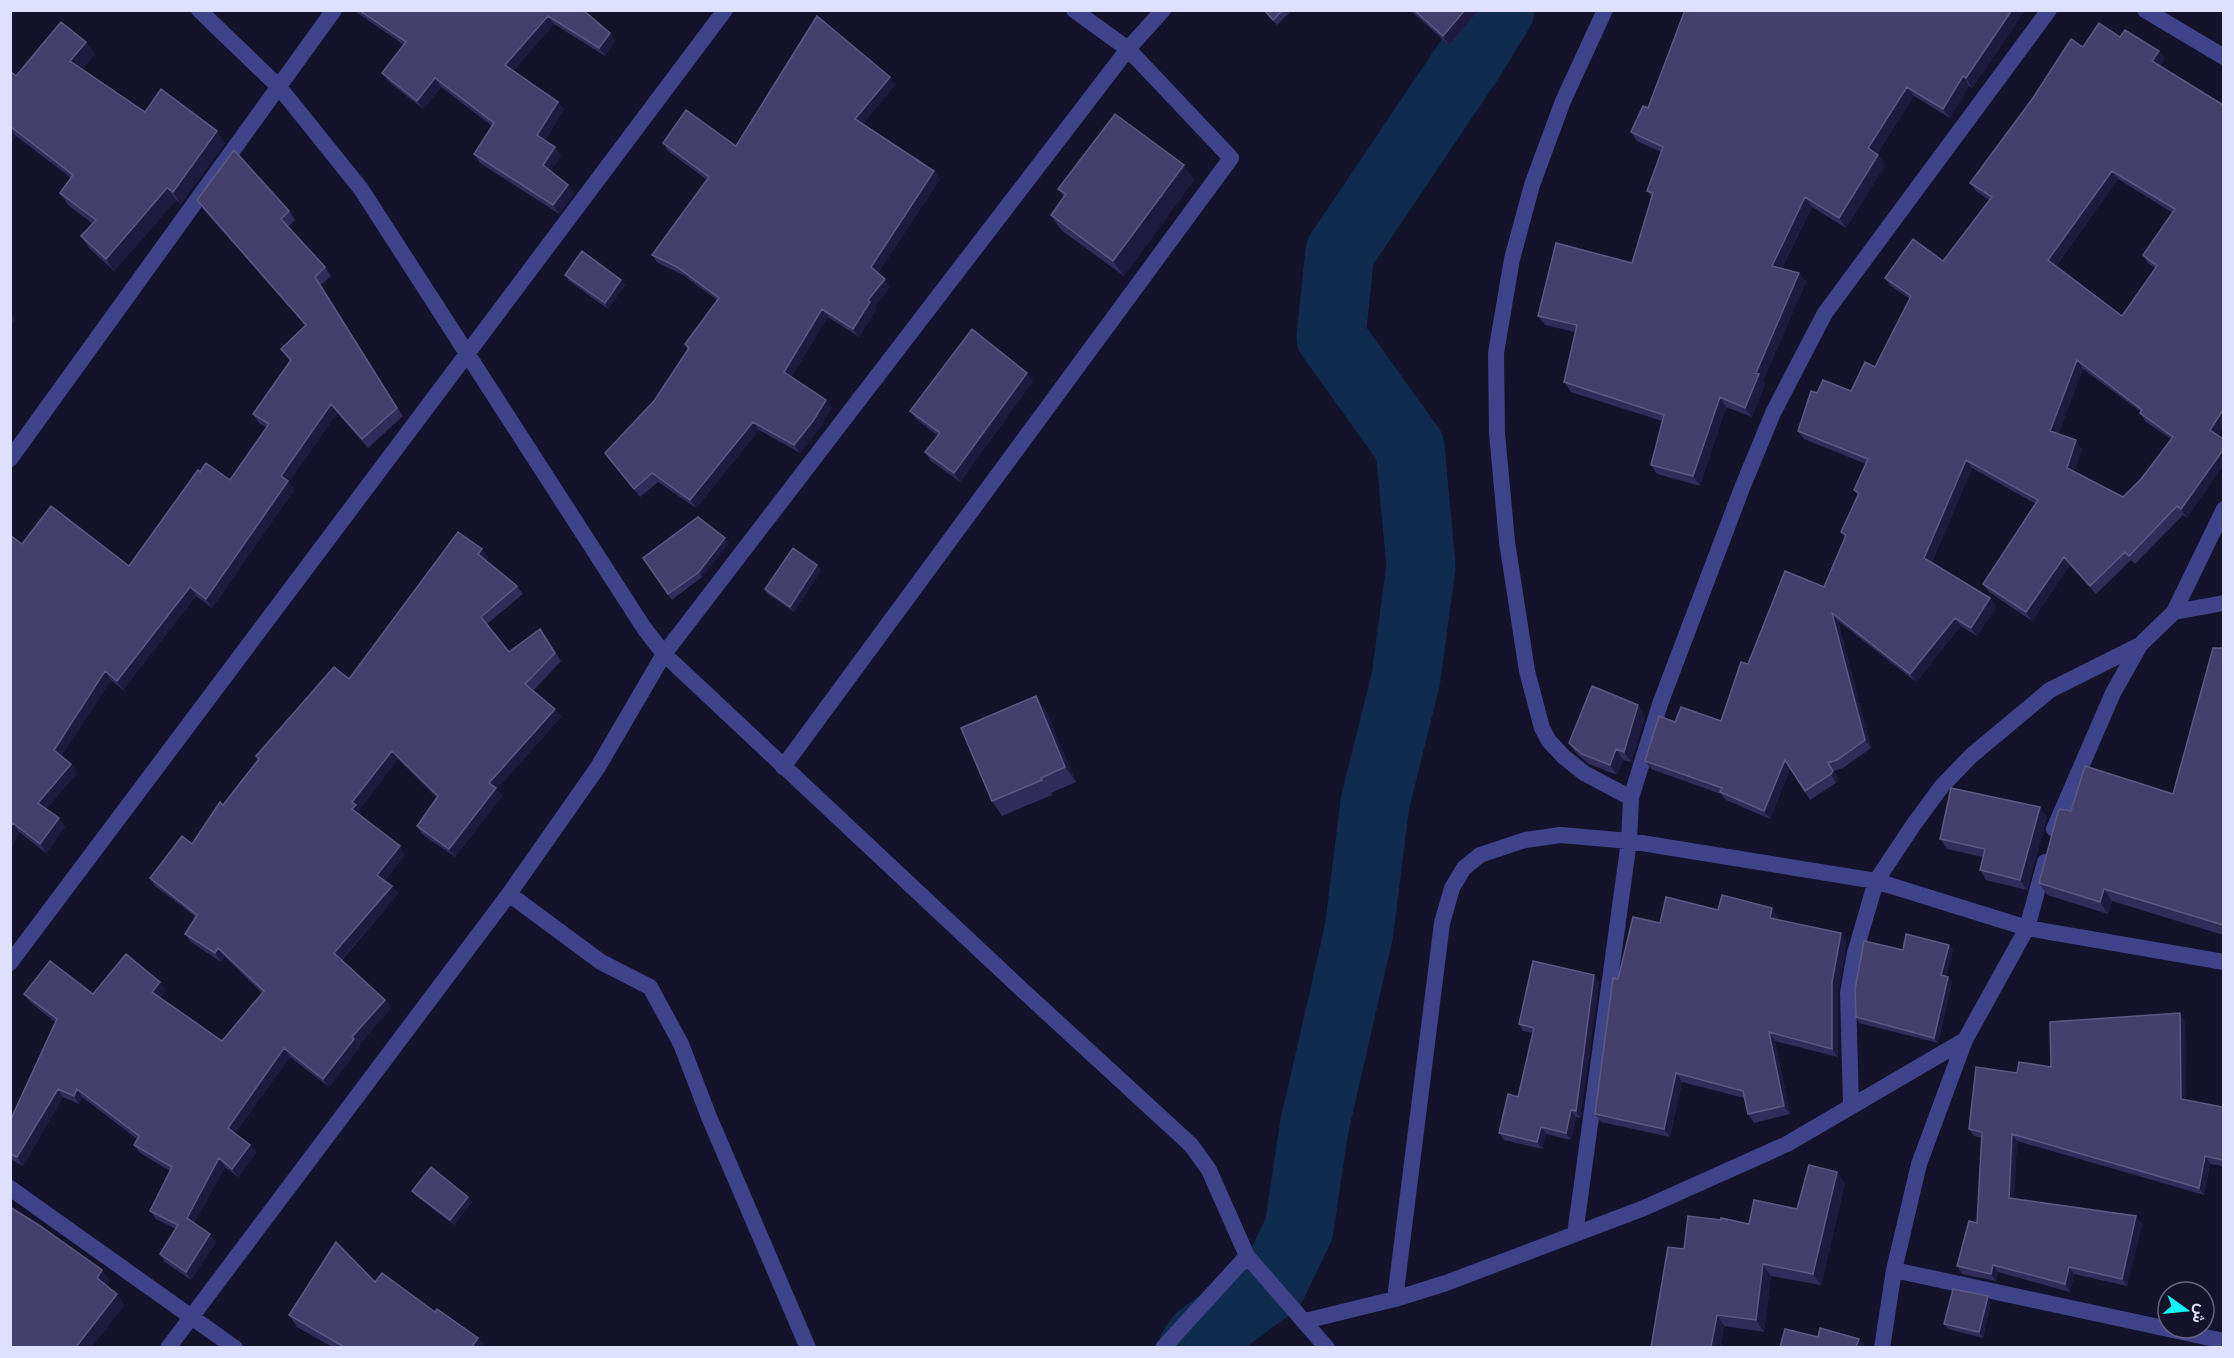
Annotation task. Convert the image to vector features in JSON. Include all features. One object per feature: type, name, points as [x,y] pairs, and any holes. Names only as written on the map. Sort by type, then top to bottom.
[{"type":"street","points":[[199,10],[279,87],[362,189],[644,628],[664,654],[1191,1145],[1209,1170],[1247,1256],[1327,1347]]},
{"type":"street","points":[[10,459],[334,10]]},
{"type":"street","points":[[10,963],[725,10]]},
{"type":"street","points":[[783,767],[1231,158],[1128,49],[1074,10]]},
{"type":"street","points":[[168,1347],[509,894],[598,767],[664,654],[1128,49],[1163,10]]},
{"type":"street","points":[[1605,10],[1563,101],[1532,185],[1512,259],[1496,352],[1497,434],[1507,542],[1527,671],[1542,728],[1549,741],[1584,773],[1631,798]]},
{"type":"street","points":[[1575,1234],[1629,841],[1631,798],[1660,704],[1738,498],[1773,413],[1825,313],[2049,10]]},
{"type":"street","points":[[2146,11],[2223,57]]},
{"type":"street","points":[[1882,1347],[1894,1270],[1919,1164],[1965,1040],[2027,928],[2057,820],[2113,693],[2140,645],[2174,612],[2223,509]]},
{"type":"street","points":[[2174,612],[2223,603]]},
{"type":"street","points":[[1851,1106],[1848,993],[1855,953],[1876,882],[1942,786],[1972,755],[2050,690],[2140,645]]},
{"type":"street","points":[[1395,1299],[1442,923],[1452,888],[1464,868],[1480,855],[1525,840],[1560,835],[1629,841],[1876,882],[2027,928],[2223,962]]},
{"type":"street","points":[[509,894],[601,962],[650,987],[681,1044],[808,1347]]},
{"type":"street","points":[[1305,1321],[1395,1299],[1446,1283],[1644,1208],[1787,1144],[1965,1040]]},
{"type":"street","points":[[10,1188],[189,1317],[235,1347]]},
{"type":"street","points":[[1163,1347],[1247,1256]]},
{"type":"street","points":[[1894,1270],[2223,1341]]},
{"type":"building","points":[[359,10],[583,10],[610,33],[599,48],[548,16],[505,65],[558,102],[537,135],[555,147],[543,165],[568,185],[553,205],[474,154],[494,123],[435,78],[417,101],[382,73],[406,42]]},
{"type":"building","points":[[1264,10],[1283,10],[1273,20]]},
{"type":"building","points":[[1414,10],[1465,10],[1443,36]]},
{"type":"building","points":[[1685,10],[2012,10],[1966,78],[1963,76],[1943,109],[1907,87],[1868,148],[1878,155],[1839,218],[1805,197],[1772,266],[1799,273],[1756,373],[1759,374],[1745,408],[1720,397],[1693,476],[1651,465],[1664,415],[1564,382],[1577,325],[1538,316],[1556,243],[1632,263],[1653,193],[1647,191],[1663,147],[1631,132],[1643,106],[1648,108]]},
{"type":"building","points":[[817,16],[890,77],[855,119],[934,171],[871,267],[885,279],[868,300],[870,302],[853,329],[822,309],[784,372],[826,400],[794,445],[753,422],[690,500],[652,473],[634,489],[605,453],[654,401],[689,348],[685,344],[719,298],[677,267],[652,255],[709,177],[663,143],[686,110],[736,146]]},
{"type":"building","points":[[61,22],[86,42],[70,61],[145,112],[161,89],[217,131],[173,192],[167,188],[106,259],[81,236],[96,220],[60,193],[73,175],[10,126],[10,71],[16,76]]},
{"type":"building","points":[[2099,23],[2120,37],[2125,30],[2159,51],[2152,61],[2223,105],[2223,410],[2210,430],[2223,439],[2223,450],[2181,509],[2177,506],[2129,556],[2125,552],[2090,586],[2064,557],[2026,612],[1983,584],[2038,500],[1966,460],[1924,558],[1990,598],[1971,628],[1955,618],[1910,674],[1832,613],[1865,740],[1837,760],[1828,763],[1833,771],[1831,774],[1805,791],[1785,760],[1764,811],[1720,792],[1722,788],[1645,761],[1659,716],[1675,722],[1681,707],[1721,721],[1741,662],[1748,664],[1785,571],[1824,587],[1846,535],[1841,532],[1859,493],[1854,490],[1868,459],[1798,431],[1811,391],[1817,393],[1823,380],[1851,391],[1865,362],[1875,367],[1911,296],[1885,278],[1913,239],[1943,261],[1992,197],[1970,183],[2033,98],[2071,39],[2083,47]],"holes":[[[2112,171],[2175,209],[2143,255],[2157,266],[2122,316],[2048,260]],[[2077,360],[2142,410],[2140,413],[2173,437],[2141,479],[2123,497],[2067,468],[2076,440],[2050,431]]]},
{"type":"building","points":[[1115,114],[1184,165],[1113,261],[1051,215],[1066,194],[1058,189]]},
{"type":"building","points":[[234,150],[289,211],[281,219],[325,267],[315,277],[397,408],[362,439],[331,404],[281,476],[288,481],[206,599],[190,587],[117,681],[105,671],[54,750],[71,764],[38,803],[59,818],[40,844],[13,823],[10,828],[10,535],[22,544],[51,506],[129,566],[198,470],[200,472],[206,463],[230,480],[269,424],[253,414],[291,360],[281,349],[306,325],[197,200]]},
{"type":"building","points":[[582,251],[621,280],[605,303],[565,275]]},
{"type":"building","points":[[972,329],[1027,373],[954,473],[925,452],[940,433],[910,411]]},
{"type":"building","points":[[698,517],[725,538],[699,572],[668,594],[643,558]]},
{"type":"building","points":[[458,532],[482,549],[478,554],[517,586],[481,617],[509,652],[540,629],[555,653],[525,684],[555,709],[489,783],[496,788],[449,849],[417,826],[438,796],[392,751],[352,802],[356,805],[352,809],[400,846],[377,875],[392,886],[334,953],[385,1000],[352,1037],[354,1039],[323,1079],[284,1048],[228,1128],[250,1145],[232,1169],[219,1158],[187,1218],[210,1234],[186,1272],[160,1254],[178,1225],[150,1211],[172,1167],[134,1145],[139,1136],[77,1089],[74,1096],[58,1089],[17,1157],[10,1154],[10,1121],[57,1019],[24,994],[50,961],[93,994],[126,954],[160,982],[152,992],[222,1041],[264,991],[218,948],[215,953],[185,934],[197,915],[150,878],[182,836],[192,844],[220,802],[223,805],[259,759],[256,756],[334,667],[349,679]]},
{"type":"building","points":[[793,548],[817,565],[790,607],[765,589]]},
{"type":"building","points":[[2213,648],[2223,648],[2223,925],[2104,889],[2100,902],[2039,883],[2058,812],[2060,809],[2071,811],[2085,766],[2173,794]]},
{"type":"building","points":[[1592,686],[1638,705],[1624,752],[1616,749],[1610,765],[1582,754],[1569,743]]},
{"type":"building","points":[[1036,696],[1065,767],[1041,778],[1042,780],[992,801],[961,728]]},
{"type":"building","points":[[1951,788],[2040,807],[2020,880],[1980,870],[1985,849],[1940,839]]},
{"type":"building","points":[[1722,895],[1772,908],[1770,918],[1841,933],[1832,982],[1832,1049],[1769,1032],[1784,1106],[1748,1114],[1743,1091],[1676,1073],[1664,1129],[1595,1114],[1613,978],[1618,979],[1633,917],[1660,923],[1666,897],[1718,910]]},
{"type":"building","points":[[1906,934],[1949,945],[1941,975],[1948,977],[1934,1038],[1856,1017],[1855,989],[1864,941],[1903,950]]},
{"type":"building","points":[[1533,961],[1594,975],[1576,1111],[1571,1110],[1566,1133],[1541,1127],[1537,1142],[1499,1133],[1508,1094],[1518,1097],[1534,1028],[1519,1024]]},
{"type":"building","points":[[2180,1013],[2181,1099],[2223,1107],[2223,1160],[2205,1156],[2199,1188],[2012,1134],[2009,1198],[2136,1216],[2122,1279],[2069,1267],[2065,1284],[1993,1265],[1991,1274],[1957,1266],[1969,1221],[1977,1223],[1982,1132],[1969,1129],[1976,1067],[2017,1073],[2019,1062],[2051,1067],[2050,1022]]},
{"type":"building","points":[[1809,1165],[1837,1172],[1813,1274],[1763,1264],[1756,1320],[1717,1315],[1711,1347],[1651,1347],[1668,1247],[1684,1249],[1688,1216],[1721,1220],[1721,1218],[1749,1224],[1754,1200],[1797,1209]]},
{"type":"building","points":[[431,1167],[468,1197],[450,1220],[412,1191]]},
{"type":"building","points":[[10,1207],[102,1270],[97,1278],[117,1294],[76,1347],[10,1347]]},
{"type":"building","points":[[336,1242],[375,1282],[382,1273],[435,1312],[437,1309],[478,1338],[472,1347],[344,1347],[289,1315]]},
{"type":"building","points":[[1953,1289],[1988,1296],[1979,1332],[1944,1324]]},
{"type":"building","points":[[1820,1328],[1859,1339],[1856,1347],[1780,1347],[1785,1329],[1818,1337]]},
{"type":"waterway","points":[[1193,1348],[1200,1338],[1272,1285],[1299,1229],[1314,1128],[1359,931],[1375,803],[1406,678],[1421,566],[1410,447],[1331,337],[1340,252],[1470,59],[1500,10]]}]
